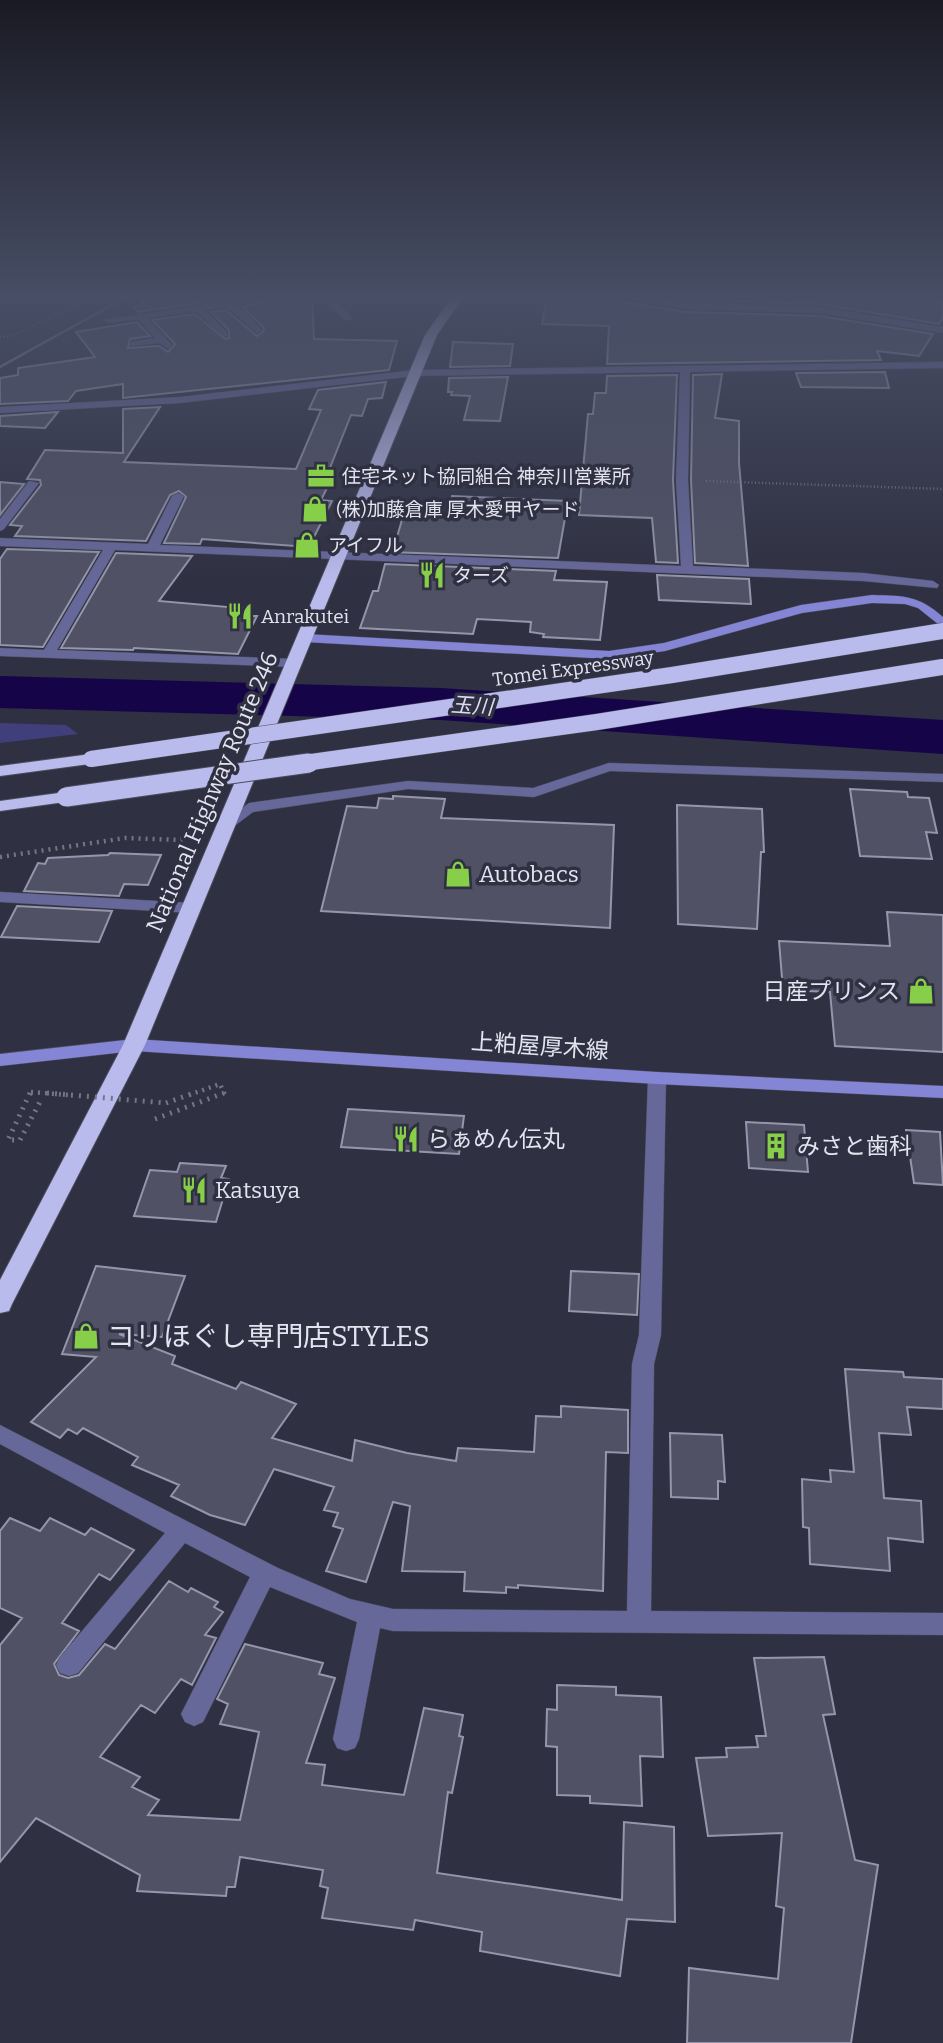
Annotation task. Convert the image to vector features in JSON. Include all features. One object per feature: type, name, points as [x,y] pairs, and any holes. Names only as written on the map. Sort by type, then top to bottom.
[{"type":"highway","name":"National Highway Route 246","points":[[0,1304],[134,1045],[294,667],[406,391]]},
{"type":"highway","name":"Tomei Expressway","points":[[0,771],[658,677],[943,631]]},
{"type":"highway","points":[[0,806],[597,722],[943,667]]},
{"type":"street","points":[[0,410],[180,400],[255,391]]},
{"type":"street","points":[[684,391],[682,480],[687,569]]},
{"type":"street","points":[[0,527],[33,489]]},
{"type":"street","points":[[152,548],[178,496]]},
{"type":"street","points":[[0,542],[687,569],[938,583]]},
{"type":"street","points":[[48,654],[111,546]]},
{"type":"street","points":[[906,600],[938,583]]},
{"type":"street","points":[[305,638],[609,655],[665,646],[801,608],[872,599],[906,600],[922,605],[943,624]]},
{"type":"street","points":[[0,652],[294,667]]},
{"type":"street","points":[[228,824],[249,808],[408,785],[534,793],[609,767],[943,778]]},
{"type":"street","points":[[0,897],[192,908]]},
{"type":"street","name":"上粕屋厚木線","points":[[0,1060],[134,1045],[657,1078],[943,1092]]},
{"type":"street","points":[[639,1623],[643,1364],[650,1335],[657,1078]]},
{"type":"street","points":[[0,1434],[181,1531],[309,1594],[370,1616],[393,1620],[943,1624]]},
{"type":"street","points":[[69,1665],[181,1531]]},
{"type":"street","points":[[194,1714],[265,1572]]},
{"type":"street","points":[[346,1739],[370,1616]]},
{"type":"path","points":[[682,480],[943,489]]},
{"type":"path","points":[[0,857],[125,838],[180,840],[228,824]]},
{"type":"path","points":[[42,1098],[20,1140],[8,1140],[31,1092],[166,1103],[220,1084],[225,1095],[155,1119]]},
{"type":"shaded area","points":[[0,723],[66,725],[78,734],[0,743]]},
{"type":"building","points":[[0,391],[76,391],[68,401],[0,404]]},
{"type":"building","points":[[123,391],[186,391],[123,398]]},
{"type":"building","points":[[317,391],[384,391],[382,398],[368,399],[362,416],[351,415],[322,488],[327,488],[321,500],[332,501],[309,547],[202,539],[200,544],[164,543],[186,497],[179,491],[170,495],[146,541],[15,536],[22,526],[10,525],[41,485],[40,480],[27,479],[45,450],[123,453],[123,409],[160,407],[124,462],[296,469],[321,410],[309,409]]},
{"type":"building","points":[[505,391],[500,421],[464,420],[470,396],[451,395],[452,392],[448,392]]},
{"type":"building","points":[[676,391],[673,480],[678,563],[656,562],[652,518],[579,515],[588,414],[593,414],[595,393]]},
{"type":"building","points":[[693,391],[719,391],[715,418],[739,421],[739,463],[748,566],[695,563],[691,480]]},
{"type":"building","points":[[58,412],[45,428],[0,426],[0,416]]},
{"type":"building","points":[[0,482],[24,484],[0,515]]},
{"type":"building","points":[[452,496],[568,501],[558,558],[388,552],[390,546],[394,547],[404,513],[444,515],[448,513]]},
{"type":"building","points":[[7,549],[99,552],[43,647],[0,645],[0,559]]},
{"type":"building","points":[[116,553],[192,556],[159,601],[251,609],[247,616],[257,616],[238,654],[134,648],[61,648]]},
{"type":"building","points":[[385,564],[556,571],[554,580],[607,582],[600,640],[543,637],[544,634],[530,632],[531,622],[477,619],[473,634],[360,628],[373,591],[378,591]]},
{"type":"building","points":[[657,575],[749,579],[751,604],[659,600]]},
{"type":"building","points":[[850,789],[907,792],[908,797],[929,798],[937,833],[926,832],[932,859],[860,856]]},
{"type":"building","points":[[393,796],[445,799],[441,818],[614,825],[610,928],[321,911],[347,806],[377,808],[379,798],[393,799]]},
{"type":"building","points":[[677,805],[762,809],[764,852],[761,852],[757,929],[678,924]]},
{"type":"building","points":[[110,853],[161,855],[148,885],[124,884],[119,896],[24,891],[38,863],[45,864],[48,858]]},
{"type":"building","points":[[17,906],[112,911],[99,942],[1,937]]},
{"type":"building","points":[[887,912],[943,915],[943,1052],[835,1046],[830,992],[783,990],[779,941],[890,946]]},
{"type":"building","points":[[348,1109],[464,1116],[459,1154],[341,1147]]},
{"type":"building","name":"みさと歯科","points":[[746,1122],[804,1125],[808,1172],[749,1168]]},
{"type":"building","points":[[906,1130],[940,1132],[943,1185],[914,1183]]},
{"type":"building","points":[[180,1163],[226,1166],[221,1178],[229,1179],[216,1222],[134,1216],[150,1170],[177,1172]]},
{"type":"building","points":[[96,1266],[185,1276],[162,1337],[119,1334],[175,1356],[172,1364],[236,1389],[241,1382],[296,1404],[272,1438],[352,1461],[355,1440],[407,1453],[456,1461],[458,1448],[534,1452],[536,1416],[561,1417],[561,1406],[628,1410],[628,1453],[606,1452],[603,1591],[518,1585],[518,1588],[506,1587],[506,1593],[464,1591],[465,1572],[402,1571],[410,1506],[393,1502],[366,1582],[326,1571],[343,1529],[333,1526],[338,1513],[324,1510],[334,1487],[274,1469],[245,1525],[210,1515],[171,1496],[179,1485],[132,1465],[138,1457],[83,1428],[77,1434],[68,1429],[60,1438],[31,1422],[96,1357],[62,1354]]},
{"type":"building","points":[[571,1271],[639,1274],[637,1315],[569,1311]]},
{"type":"building","points":[[845,1369],[903,1372],[904,1377],[943,1379],[943,1409],[907,1407],[911,1435],[879,1433],[884,1498],[921,1501],[923,1542],[888,1538],[890,1571],[810,1564],[809,1528],[803,1527],[802,1479],[831,1482],[830,1470],[854,1472]]},
{"type":"building","points":[[670,1433],[722,1435],[725,1482],[718,1481],[718,1499],[671,1497]]},
{"type":"building","points":[[10,1518],[40,1531],[50,1518],[85,1535],[91,1528],[134,1550],[110,1580],[99,1574],[62,1623],[79,1631],[54,1664],[59,1675],[68,1678],[79,1675],[105,1644],[115,1649],[169,1581],[188,1592],[191,1588],[218,1602],[214,1607],[223,1612],[205,1635],[216,1638],[192,1685],[181,1679],[155,1713],[141,1705],[100,1757],[140,1777],[132,1787],[159,1800],[148,1815],[240,1820],[259,1732],[220,1724],[228,1704],[217,1699],[245,1644],[323,1663],[319,1674],[335,1678],[306,1763],[325,1765],[322,1785],[404,1795],[424,1708],[463,1715],[459,1736],[463,1737],[452,1793],[448,1792],[437,1873],[622,1900],[624,1822],[674,1827],[675,1922],[627,1919],[620,1976],[480,1951],[482,1932],[415,1920],[413,1930],[322,1918],[328,1888],[320,1886],[323,1870],[240,1857],[235,1887],[227,1887],[226,1896],[137,1891],[140,1875],[36,1818],[0,1862],[0,1645],[22,1618],[0,1608],[0,1531]]},
{"type":"building","points":[[824,1657],[835,1714],[823,1715],[855,1860],[878,1865],[851,2043],[687,2043],[689,1968],[778,1979],[784,1908],[776,1906],[782,1833],[708,1836],[696,1758],[727,1757],[726,1748],[758,1747],[756,1736],[766,1736],[754,1658]]},
{"type":"building","points":[[557,1685],[616,1687],[616,1695],[661,1697],[663,1757],[640,1756],[642,1806],[590,1803],[590,1796],[557,1795],[557,1747],[546,1746],[547,1709],[557,1710]]},
{"type":"waterway","name":"玉川","points":[[0,692],[441,704],[943,737]]},
{"type":"place","name":"住宅ネット協同組合 神奈川営業所","points":[[321,476]]},
{"type":"place","name":"(株)加藤倉庫 厚木愛甲ヤード","points":[[315,509]]},
{"type":"place","name":"アイフル","points":[[307,545]]},
{"type":"place","name":"ターズ","points":[[432,575]]},
{"type":"place","name":"Anrakutei","points":[[240,616]]},
{"type":"place","name":"Autobacs","points":[[458,874]]},
{"type":"place","name":"日産プリンス","points":[[921,991]]},
{"type":"place","name":"らぁめん伝丸","points":[[406,1139]]},
{"type":"place","name":"みさと歯科","points":[[776,1146]]},
{"type":"place","name":"Katsuya","points":[[194,1190]]},
{"type":"place","name":"コリほぐし専門店STYLES","points":[[86,1336]]}]
